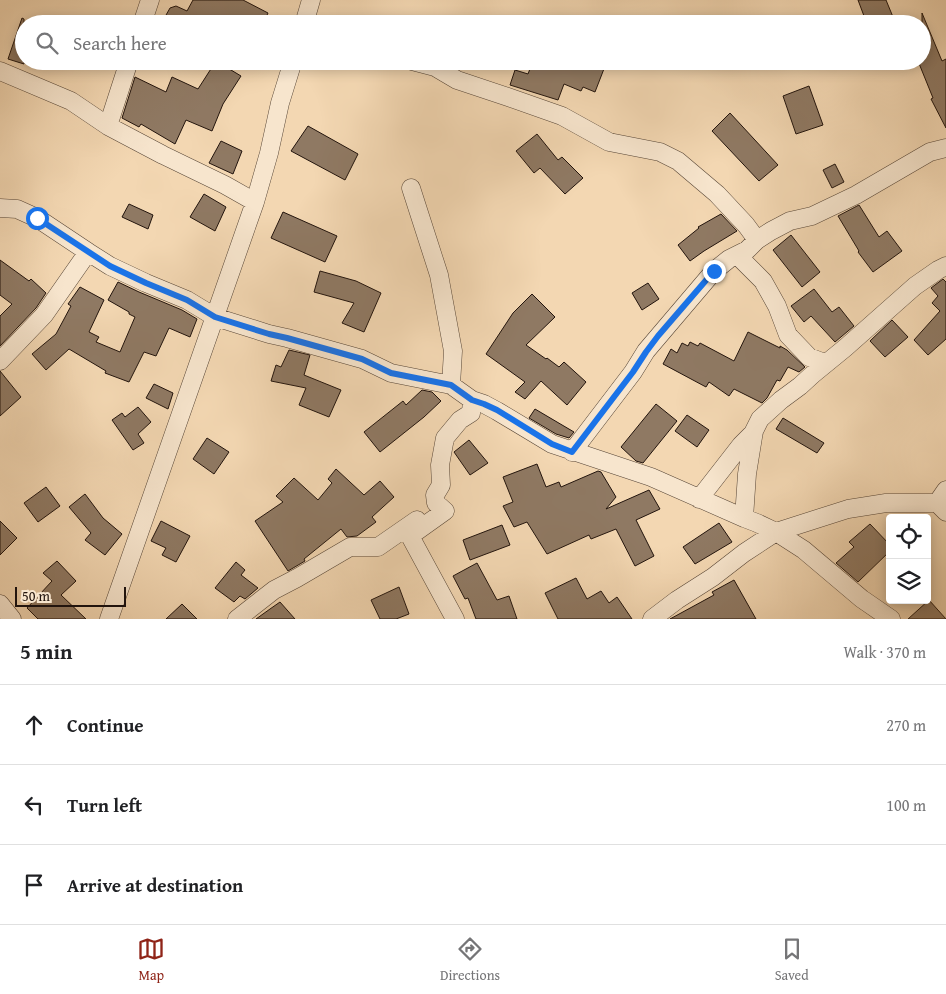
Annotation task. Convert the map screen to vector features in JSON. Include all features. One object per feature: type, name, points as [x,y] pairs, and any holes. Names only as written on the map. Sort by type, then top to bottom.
[{"type":"street","points":[[145,15],[150,0]]},
{"type":"street","points":[[307,15],[311,0]]},
{"type":"street","points":[[108,126],[126,70]]},
{"type":"street","points":[[109,619],[255,202],[290,70]]},
{"type":"street","points":[[440,70],[457,80],[562,116],[609,142],[660,152],[678,161],[717,194],[746,225],[757,240]]},
{"type":"street","points":[[0,71],[71,101],[108,126],[226,185],[255,202]]},
{"type":"street","points":[[572,452],[658,336],[714,271],[729,259],[747,250],[757,240],[771,231],[790,221],[812,216],[856,195],[930,152],[946,148]]},
{"type":"street","points":[[411,188],[439,275],[453,351],[451,385]]},
{"type":"street","points":[[0,208],[17,209],[37,218],[110,266],[187,300],[215,317],[269,334],[362,359],[391,373],[451,385],[472,400],[497,410],[552,444],[651,477],[757,523],[776,532],[804,550],[862,599],[891,619]]},
{"type":"street","points":[[0,361],[44,315],[88,252]]},
{"type":"street","points":[[737,255],[762,281],[777,306],[788,335],[809,357],[822,362],[828,362]]},
{"type":"street","points":[[744,518],[747,474],[754,432],[760,419],[915,286],[946,266]]},
{"type":"street","points":[[455,619],[410,536],[445,511],[436,503],[435,495],[441,485],[440,465],[445,438],[460,420],[471,413],[472,400]]},
{"type":"street","points":[[699,499],[741,445],[754,432]]},
{"type":"street","points":[[652,619],[776,532],[848,509],[886,503],[943,502]]},
{"type":"street","points":[[237,619],[274,590],[350,547],[378,547],[427,513],[436,503]]},
{"type":"building","points":[[193,0],[243,0],[268,13],[267,15],[166,15],[170,8],[176,6],[187,11]]},
{"type":"building","points":[[858,0],[886,0],[892,15],[864,15]]},
{"type":"building","points":[[931,35],[942,61],[946,59],[946,128],[931,99],[933,98],[922,70],[931,70]]},
{"type":"building","points":[[15,38],[15,61],[8,59]]},
{"type":"building","points":[[210,70],[231,70],[241,76],[223,104],[212,131],[186,120],[175,144],[141,124],[139,127],[122,118],[135,77],[166,92],[172,77],[198,89]]},
{"type":"building","points":[[515,70],[528,74],[530,70],[604,70],[595,92],[583,87],[581,91],[564,84],[558,100],[510,85]]},
{"type":"building","points":[[809,86],[823,125],[796,134],[783,96]]},
{"type":"building","points":[[730,113],[778,165],[759,181],[712,131]]},
{"type":"building","points":[[308,126],[358,154],[345,180],[291,151]]},
{"type":"building","points":[[537,134],[558,160],[562,157],[583,178],[565,194],[540,168],[534,173],[516,151]]},
{"type":"building","points":[[221,141],[242,151],[233,174],[209,163]]},
{"type":"building","points":[[835,164],[844,182],[832,188],[823,170]]},
{"type":"building","points":[[204,194],[226,207],[215,231],[190,217]]},
{"type":"building","points":[[129,204],[153,215],[148,229],[122,217]]},
{"type":"building","points":[[859,205],[879,237],[887,231],[902,251],[873,272],[858,252],[838,216]]},
{"type":"building","points":[[283,212],[337,236],[325,262],[271,238]]},
{"type":"building","points":[[721,214],[737,231],[690,261],[678,245],[698,227]]},
{"type":"building","points":[[791,235],[820,272],[802,287],[773,250]]},
{"type":"building","points":[[0,260],[29,281],[31,279],[46,293],[36,308],[0,346],[0,316],[12,304],[0,295]]},
{"type":"building","points":[[320,271],[356,281],[381,293],[364,332],[342,323],[354,303],[314,292]]},
{"type":"building","points":[[943,279],[946,282],[946,339],[928,355],[914,340],[940,311],[932,303],[938,296],[931,288]]},
{"type":"building","points":[[118,282],[182,310],[197,319],[190,337],[169,328],[156,356],[144,352],[129,382],[105,373],[106,371],[69,349],[46,370],[32,354],[56,334],[71,306],[68,304],[80,287],[104,300],[89,332],[99,337],[96,342],[120,352],[135,317],[108,300]]},
{"type":"building","points":[[648,283],[659,299],[642,310],[632,293]]},
{"type":"building","points":[[814,289],[832,312],[839,307],[854,326],[835,342],[811,316],[804,322],[791,306]]},
{"type":"building","points":[[532,294],[555,317],[526,345],[559,367],[564,362],[586,382],[567,405],[541,381],[525,399],[515,392],[525,382],[486,354],[513,313]]},
{"type":"building","points":[[892,320],[908,337],[885,357],[870,341]]},
{"type":"building","points":[[748,332],[787,350],[805,367],[799,372],[788,367],[780,381],[777,380],[762,403],[734,389],[729,396],[709,382],[706,387],[663,364],[671,349],[677,353],[682,343],[688,346],[690,342],[698,346],[700,343],[734,361]]},
{"type":"building","points":[[289,350],[310,355],[304,375],[341,390],[329,417],[299,405],[306,388],[271,381],[276,365],[281,367]]},
{"type":"building","points":[[0,371],[21,397],[0,416]]},
{"type":"building","points":[[154,384],[173,393],[168,409],[146,398]]},
{"type":"building","points":[[422,390],[432,392],[441,401],[380,452],[364,432],[403,401],[406,405]]},
{"type":"building","points":[[656,404],[677,421],[643,463],[636,461],[621,447]]},
{"type":"building","points":[[138,407],[151,422],[138,434],[144,443],[133,450],[112,420],[122,413],[125,417]]},
{"type":"building","points":[[535,409],[574,432],[569,438],[556,434],[529,418]]},
{"type":"building","points":[[687,415],[709,430],[697,447],[675,431]]},
{"type":"building","points":[[783,418],[824,443],[817,453],[776,429]]},
{"type":"building","points":[[207,438],[229,452],[214,474],[193,459]]},
{"type":"building","points":[[469,440],[488,463],[470,475],[454,452]]},
{"type":"building","points":[[537,464],[546,487],[559,482],[561,487],[598,471],[601,472],[616,497],[606,509],[649,490],[660,509],[636,520],[654,556],[635,566],[616,529],[591,539],[589,535],[547,554],[527,522],[514,527],[503,506],[513,502],[503,477]]},
{"type":"building","points":[[336,469],[364,495],[380,481],[394,497],[372,517],[376,522],[357,536],[347,537],[341,529],[304,559],[305,561],[288,571],[255,521],[283,502],[276,496],[294,478],[318,500],[332,483],[328,479]]},
{"type":"building","points":[[46,487],[60,506],[38,522],[24,503]]},
{"type":"building","points":[[85,494],[103,518],[122,534],[105,555],[85,540],[91,533],[69,507]]},
{"type":"building","points":[[0,521],[17,538],[0,555]]},
{"type":"building","points":[[161,521],[190,536],[176,562],[162,555],[166,548],[151,541]]},
{"type":"building","points":[[719,523],[732,542],[695,564],[683,547]]},
{"type":"building","points":[[870,524],[886,541],[886,555],[858,582],[836,563],[854,547],[849,542]]},
{"type":"building","points":[[502,525],[510,545],[470,560],[463,540]]},
{"type":"building","points":[[57,561],[76,581],[61,595],[86,619],[38,619],[27,608],[52,581],[43,573]]},
{"type":"building","points":[[236,562],[245,570],[241,575],[258,588],[245,599],[240,596],[234,602],[215,588]]},
{"type":"building","points":[[477,563],[497,600],[509,596],[517,619],[476,619],[468,598],[465,599],[453,576]]},
{"type":"building","points":[[576,578],[587,599],[601,591],[609,603],[617,597],[632,619],[558,619],[545,593]]},
{"type":"building","points":[[734,580],[756,619],[670,619],[714,595],[712,592]]},
{"type":"building","points":[[399,587],[409,614],[396,619],[380,619],[371,600]]},
{"type":"building","points":[[280,602],[295,619],[256,619],[270,609]]},
{"type":"building","points":[[931,602],[946,619],[908,619],[925,604],[931,604]]},
{"type":"building","points":[[182,604],[197,619],[166,619]]},
{"type":"route","points":[[37,218],[110,266],[187,300],[215,317],[269,334],[362,359],[391,373],[451,385],[472,400],[497,410],[552,444],[572,452],[658,336],[714,271]]}]
